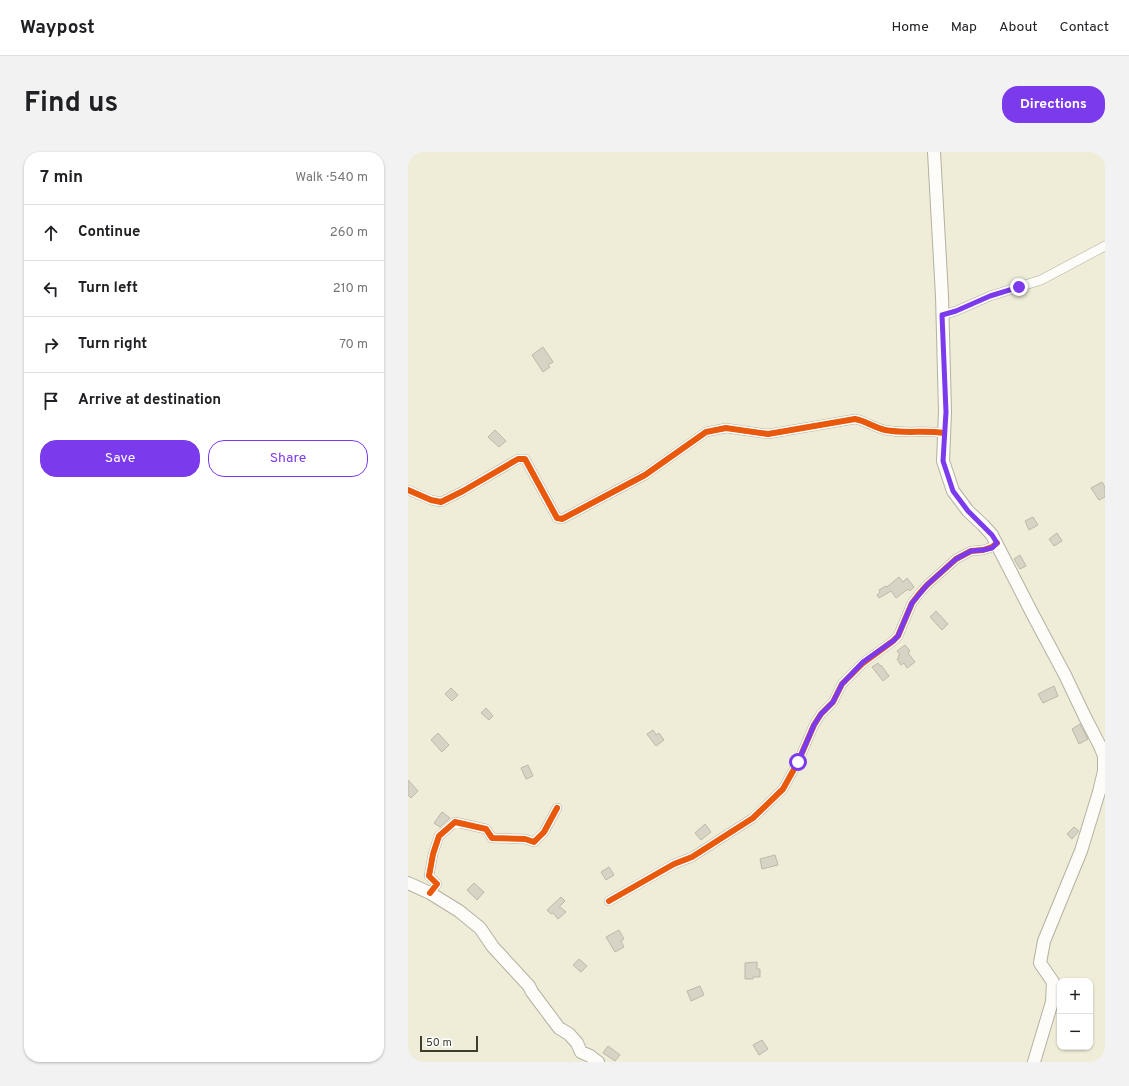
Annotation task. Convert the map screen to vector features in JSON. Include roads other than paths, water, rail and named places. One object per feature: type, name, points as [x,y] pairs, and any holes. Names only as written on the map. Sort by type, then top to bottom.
[{"type":"main road","points":[[934,152],[946,412],[943,461],[953,491],[968,511],[992,535],[997,543],[1065,675],[1104,756],[1104,771],[1099,792],[1081,850],[1044,941],[1040,963],[1053,982],[1052,1002],[1034,1062]]},
{"type":"main road","points":[[408,883],[430,893],[459,911],[480,928],[493,947],[529,986],[559,1028],[569,1034],[578,1043],[578,1057],[590,1056],[598,1062]]},
{"type":"street","points":[[942,315],[956,311],[990,296],[1041,280],[1105,246]]},
{"type":"street","points":[[408,490],[431,500],[441,502],[463,491],[518,458],[522,458],[525,459],[557,518],[562,519],[644,475],[711,430],[726,428],[768,434],[855,419],[883,429],[944,433]]},
{"type":"street","points":[[609,901],[674,864],[692,857],[753,818],[783,788],[798,762],[814,725],[821,714],[833,702],[842,684],[863,662],[898,636],[912,603],[919,594],[956,559],[971,551],[992,548],[997,543]]},
{"type":"street","points":[[430,893],[437,884],[429,876],[433,854],[439,836],[455,822],[486,829],[492,838],[525,839],[534,842],[544,832],[557,808]]}]
